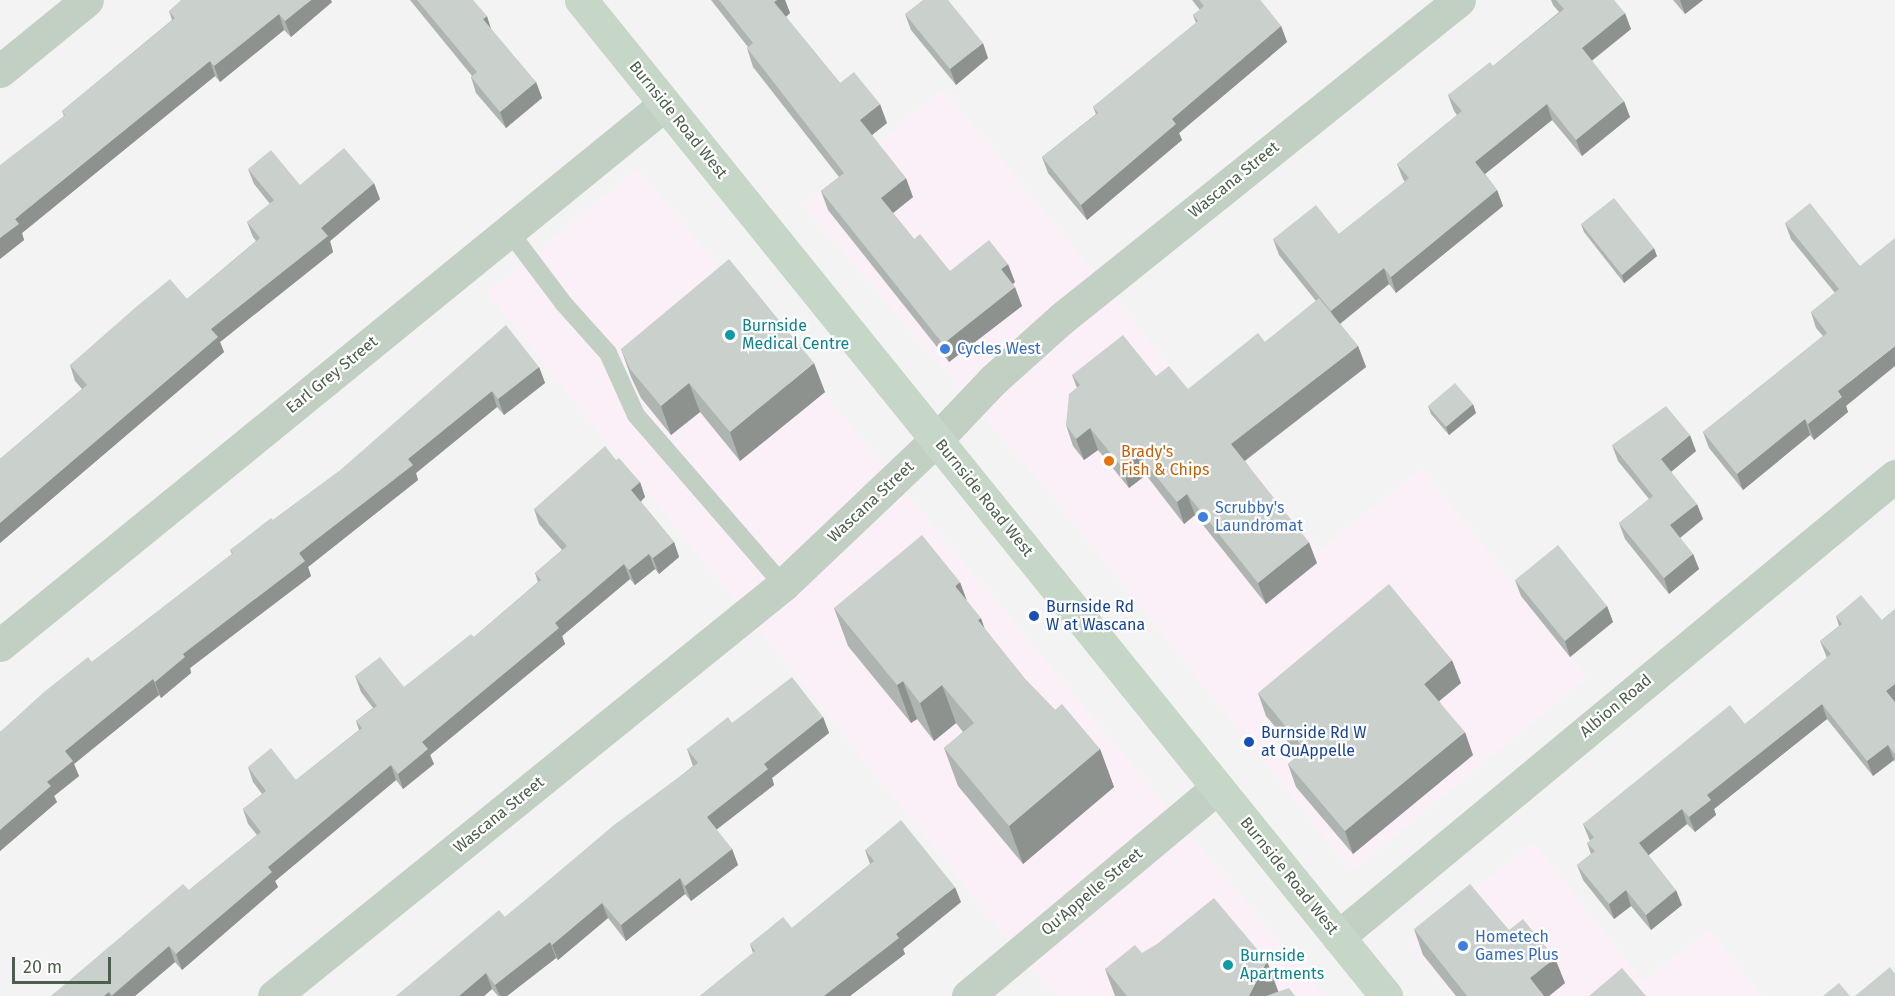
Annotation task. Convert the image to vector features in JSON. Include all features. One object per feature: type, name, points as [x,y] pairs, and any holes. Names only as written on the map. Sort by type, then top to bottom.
[{"type":"main road","name":"Burnside Road West","points":[[581,0],[1386,996]]},
{"type":"street","points":[[0,71],[87,0]]},
{"type":"street","name":"Wascana Street","points":[[274,996],[783,585],[937,439],[993,380],[1061,319],[1459,0]]},
{"type":"street","name":"Earl Grey Street","points":[[0,645],[665,104]]},
{"type":"street","name":"Albion Road","points":[[1338,936],[1895,477]]},
{"type":"street","name":"Qu'Appelle Street","points":[[968,996],[1217,788]]},
{"type":"lane","points":[[509,231],[564,304],[608,353],[636,415],[783,585]]},
{"type":"shaded area","points":[[943,89],[1320,551],[1421,469],[1587,677],[1352,871],[1048,490],[804,205]]},
{"type":"shaded area","points":[[637,169],[1323,996],[1054,996],[488,293]]},
{"type":"shaded area","points":[[1533,843],[1643,982],[1709,930],[1762,996],[1453,996],[1410,942]]},
{"type":"building","points":[[181,0],[311,0],[285,21],[279,14],[214,66],[210,61],[15,219],[19,224],[0,238],[0,165],[65,115],[62,111],[175,18],[169,11]]},
{"type":"building","points":[[417,0],[473,0],[487,16],[483,19],[536,82],[500,112],[471,77],[477,72]]},
{"type":"building","points":[[719,0],[777,0],[774,2],[840,83],[854,72],[880,104],[860,120],[906,178],[881,198],[914,239],[920,234],[950,271],[989,240],[1008,264],[1001,269],[1015,287],[943,344],[821,191],[844,173],[747,48],[753,43]]},
{"type":"building","points":[[923,0],[948,0],[983,43],[950,69],[905,14]]},
{"type":"building","points":[[1199,0],[1260,0],[1281,26],[1172,119],[1176,124],[1081,205],[1042,157],[1098,113],[1093,107],[1198,21],[1193,15],[1204,6]]},
{"type":"building","points":[[1556,0],[1614,0],[1625,13],[1582,48],[1624,101],[1576,140],[1547,104],[1475,162],[1497,190],[1391,277],[1384,268],[1331,311],[1273,239],[1316,205],[1339,234],[1409,178],[1397,164],[1462,111],[1448,95],[1490,62],[1493,66],[1564,9]]},
{"type":"building","points":[[344,148],[374,183],[321,228],[328,236],[211,329],[218,337],[0,523],[0,459],[87,385],[70,365],[170,279],[187,299],[260,238],[247,222],[274,200],[248,169],[271,150],[300,185]]},
{"type":"building","points":[[1614,198],[1654,248],[1622,275],[1581,224]]},
{"type":"building","points":[[1810,203],[1860,266],[1895,238],[1895,346],[1838,391],[1842,397],[1808,424],[1805,419],[1737,474],[1703,432],[1827,333],[1811,312],[1839,289],[1785,223]]},
{"type":"building","name":"Burnside Medical Centre","points":[[729,259],[814,363],[730,432],[689,383],[661,406],[630,369],[621,349]]},
{"type":"building","points":[[1319,298],[1358,346],[1231,444],[1309,542],[1258,583],[1187,494],[1177,502],[1138,454],[1122,467],[1090,428],[1076,439],[1066,425],[1069,394],[1080,385],[1072,375],[1123,335],[1156,376],[1169,366],[1188,389],[1258,333],[1265,342]]},
{"type":"building","points":[[506,325],[539,367],[498,399],[492,391],[408,459],[413,465],[299,553],[305,561],[183,654],[185,657],[155,682],[153,679],[65,751],[73,761],[47,782],[51,786],[0,830],[0,732],[44,692],[88,657],[92,662],[233,553],[230,550],[271,518],[273,520],[338,472]]},
{"type":"building","points":[[1455,383],[1473,404],[1446,427],[1428,406]]},
{"type":"building","points":[[1666,406],[1690,435],[1661,459],[1697,504],[1670,525],[1693,554],[1664,578],[1619,523],[1653,496],[1612,445]]},
{"type":"building","points":[[605,446],[616,460],[619,458],[640,482],[631,490],[674,542],[653,558],[649,554],[629,570],[624,564],[555,623],[559,628],[422,742],[428,749],[398,774],[391,765],[268,867],[272,872],[176,954],[169,946],[112,995],[109,992],[104,996],[51,996],[183,884],[189,890],[261,832],[243,809],[266,791],[248,767],[271,748],[296,780],[362,728],[356,721],[377,706],[355,676],[380,657],[404,687],[471,634],[474,637],[541,580],[535,573],[567,546],[534,509]]},
{"type":"building","points":[[922,535],[960,582],[955,586],[981,618],[978,620],[1025,679],[1055,710],[1062,704],[1100,749],[1009,826],[944,748],[974,723],[942,685],[920,703],[903,681],[897,685],[834,608]]},
{"type":"building","points":[[1558,545],[1607,606],[1565,641],[1515,580]]},
{"type":"building","points":[[1389,584],[1452,660],[1424,684],[1465,732],[1345,831],[1288,764],[1305,750],[1258,693]]},
{"type":"building","points":[[1861,595],[1882,620],[1895,609],[1895,684],[1886,691],[1895,702],[1895,754],[1888,745],[1867,761],[1822,704],[1707,795],[1711,800],[1689,817],[1682,809],[1639,843],[1676,890],[1646,915],[1626,890],[1609,904],[1577,865],[1595,851],[1587,843],[1594,837],[1583,824],[1730,705],[1745,724],[1831,654],[1820,641],[1842,624],[1836,616]]},
{"type":"building","points":[[792,677],[823,717],[764,764],[768,769],[707,817],[732,849],[685,886],[680,878],[621,925],[602,903],[552,945],[550,942],[495,985],[486,973],[459,996],[396,996],[499,910],[505,917],[614,825],[698,763],[687,749],[728,717],[732,723]]},
{"type":"building","points":[[901,820],[955,887],[896,934],[899,938],[824,996],[700,996],[755,951],[750,944],[783,917],[792,928],[874,861],[865,850]]},
{"type":"building","points":[[1470,884],[1509,930],[1523,919],[1555,958],[1530,978],[1544,996],[1467,996],[1414,929]]},
{"type":"building","points":[[1214,898],[1267,961],[1249,996],[1127,996],[1105,969],[1135,945],[1142,953],[1157,944]]},
{"type":"building","points":[[1890,967],[1895,974],[1895,996],[1855,996]]},
{"type":"building","points":[[1622,968],[1646,996],[1589,996]]},
{"type":"building","points":[[1839,983],[1850,996],[1823,996]]},
{"type":"building","points":[[1289,988],[1295,996],[1266,996]]},
{"type":"place","name":"Burnside Medical Centre","points":[[730,335]]},
{"type":"place","name":"Cycles West","points":[[945,349]]},
{"type":"place","name":"Brady's Fish & Chips","points":[[1109,461]]},
{"type":"place","name":"Scrubby's Laundromat","points":[[1203,517]]},
{"type":"place","name":"Burnside Rd W at Wascana","points":[[1034,616]]},
{"type":"place","name":"Burnside Rd W at QuAppelle","points":[[1249,742]]},
{"type":"place","name":"Hometech Games Plus","points":[[1463,946]]},
{"type":"place","name":"Burnside Apartments","points":[[1228,965]]}]
